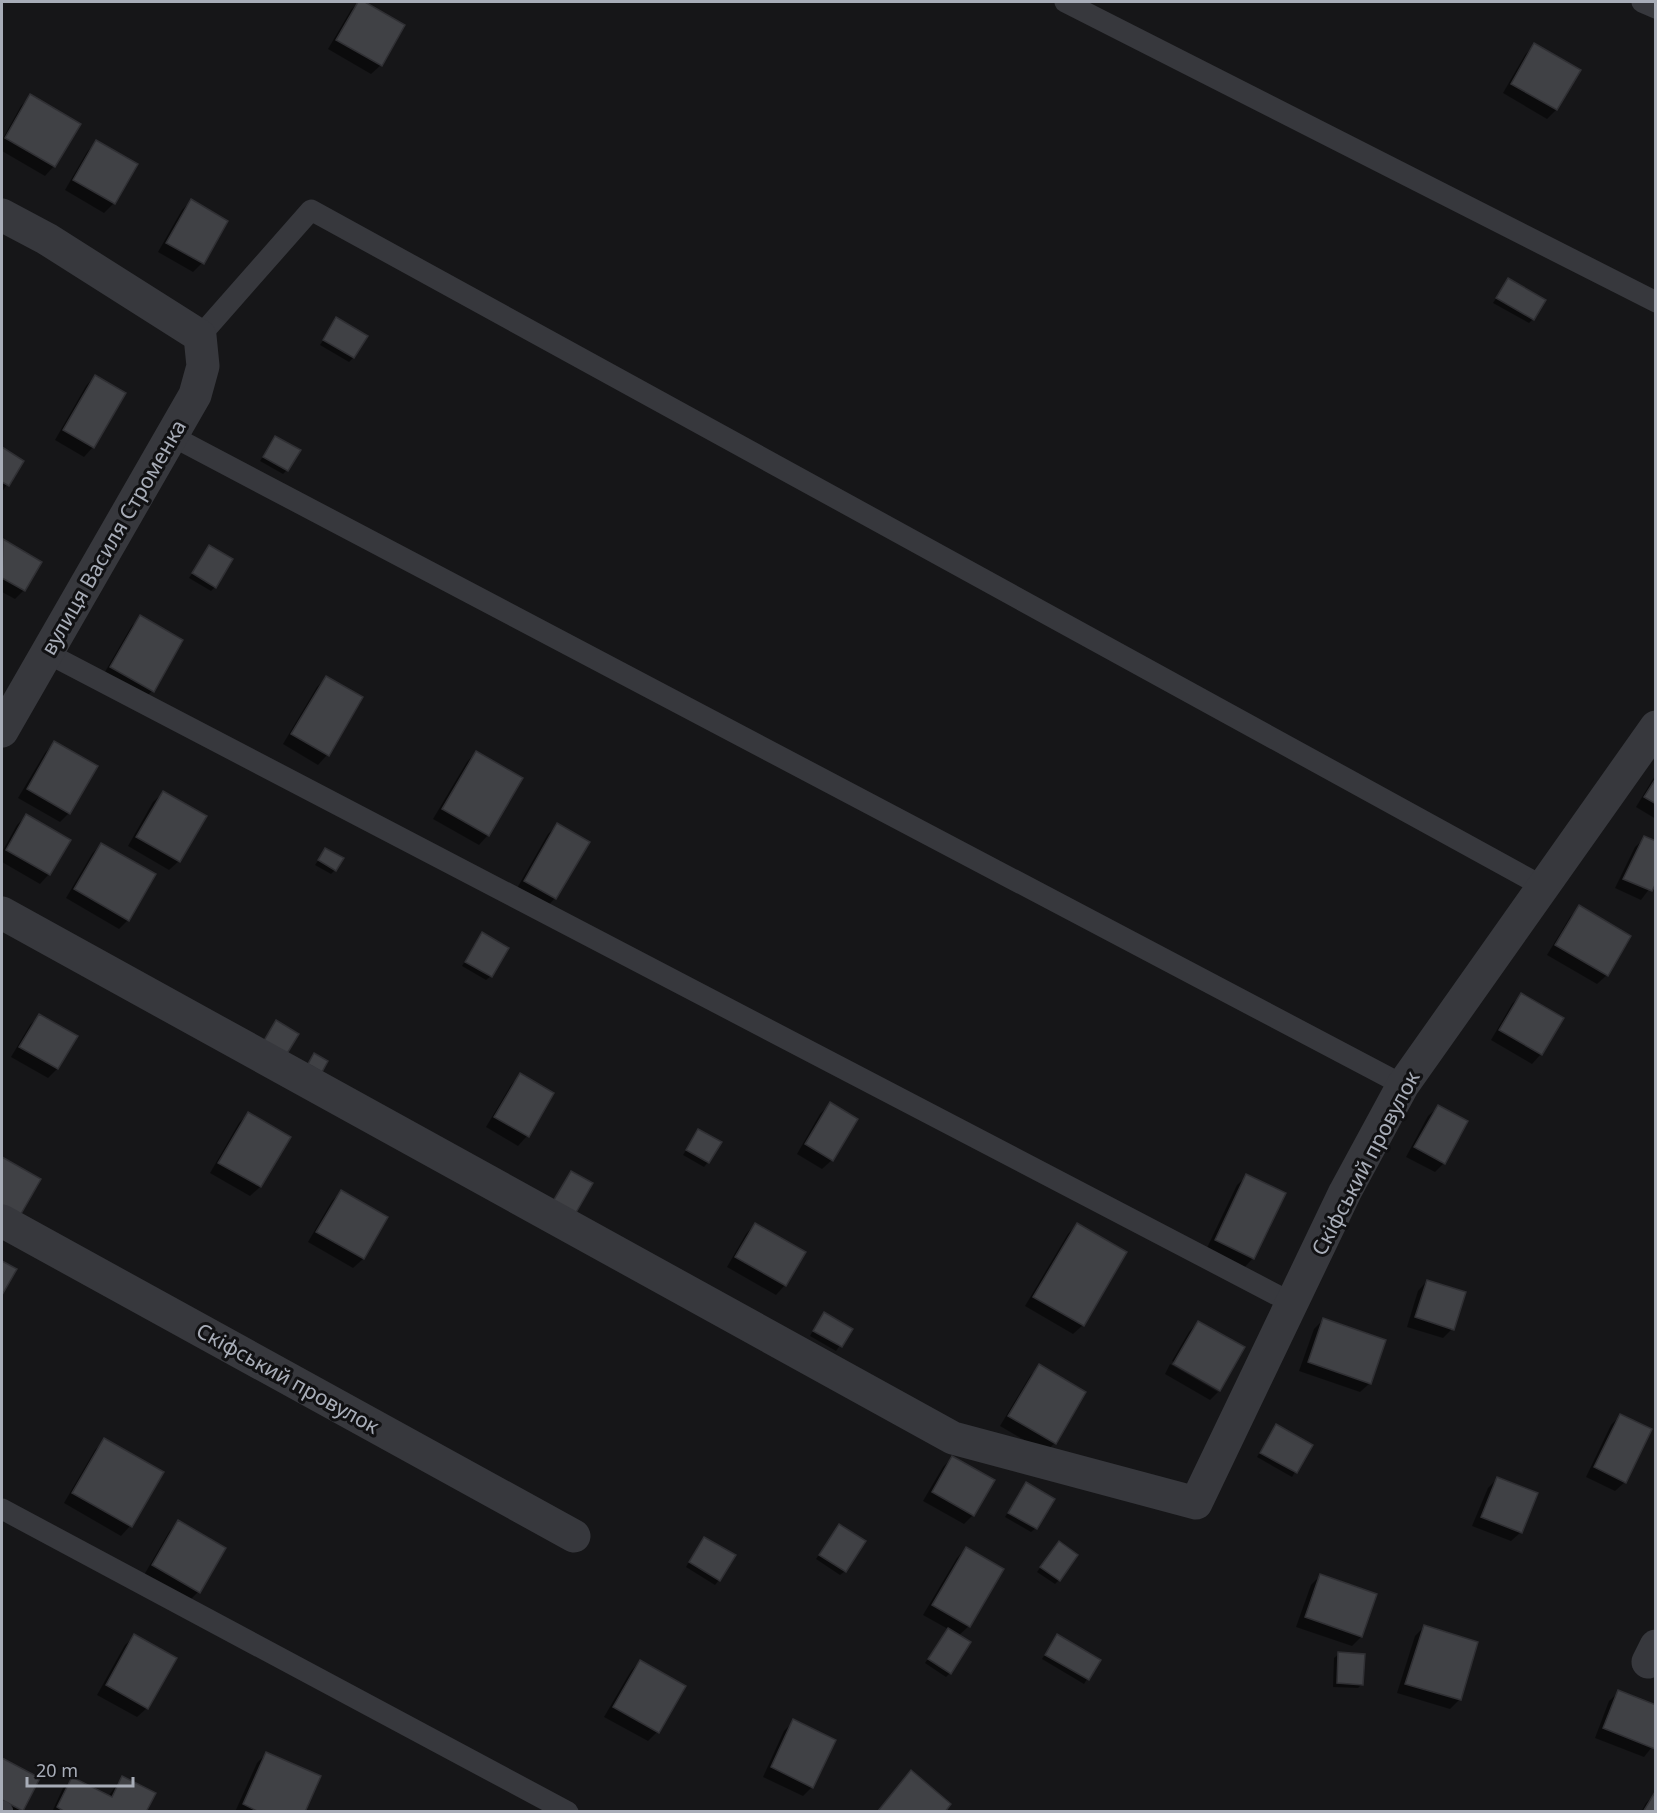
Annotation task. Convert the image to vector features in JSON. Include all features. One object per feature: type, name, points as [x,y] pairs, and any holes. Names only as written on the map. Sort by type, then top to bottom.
[{"type":"street","points":[[2,215],[47,239],[200,336]]},
{"type":"street","name":"вулиця Василя Строменка","points":[[2,731],[195,395],[203,366],[200,336]]},
{"type":"street","name":"Скіфський провулок","points":[[2,913],[953,1438],[1196,1503],[1345,1192],[1403,1085],[1656,728]]},
{"type":"street","name":"Скіфський провулок","points":[[2,1221],[574,1536]]},
{"type":"lane","points":[[1065,2],[1656,302]]},
{"type":"lane","points":[[1642,2],[1656,8]]},
{"type":"lane","points":[[200,336],[311,210],[1542,886]]},
{"type":"lane","points":[[170,435],[1403,1085]]},
{"type":"lane","points":[[47,653],[1292,1303]]},
{"type":"lane","points":[[2,1509],[568,1812]]},
{"type":"building","points":[[358,2],[365,2],[405,25],[382,66],[336,40]]},
{"type":"building","points":[[1534,43],[1581,70],[1557,110],[1511,84]]},
{"type":"building","points":[[30,94],[81,124],[55,167],[5,138]]},
{"type":"building","points":[[96,140],[138,164],[115,204],[73,180]]},
{"type":"building","points":[[191,199],[228,221],[204,264],[166,243]]},
{"type":"building","points":[[1508,278],[1546,300],[1534,320],[1496,298]]},
{"type":"building","points":[[336,317],[368,336],[354,358],[323,340]]},
{"type":"building","points":[[95,375],[126,393],[94,448],[63,430]]},
{"type":"building","points":[[275,436],[301,450],[288,471],[263,457]]},
{"type":"building","points":[[2,447],[24,461],[9,486],[2,482]]},
{"type":"building","points":[[3,539],[42,562],[25,591],[2,578]]},
{"type":"building","points":[[209,545],[233,559],[216,588],[192,573]]},
{"type":"building","points":[[140,615],[183,640],[154,692],[110,667]]},
{"type":"building","points":[[326,676],[363,697],[329,756],[291,734]]},
{"type":"building","points":[[54,741],[98,766],[70,814],[27,789]]},
{"type":"building","points":[[476,751],[523,778],[489,836],[442,809]]},
{"type":"building","points":[[1656,778],[1656,804],[1644,797]]},
{"type":"building","points":[[163,791],[207,816],[180,862],[136,837]]},
{"type":"building","points":[[26,814],[71,840],[50,875],[6,850]]},
{"type":"building","points":[[557,823],[590,842],[556,899],[524,881]]},
{"type":"building","points":[[1644,836],[1656,841],[1656,883],[1652,891],[1623,879]]},
{"type":"building","points":[[101,843],[156,874],[129,921],[74,889]]},
{"type":"building","points":[[325,848],[344,858],[336,871],[318,860]]},
{"type":"building","points":[[1579,905],[1631,936],[1608,976],[1555,945]]},
{"type":"building","points":[[482,932],[509,948],[492,977],[465,962]]},
{"type":"building","points":[[1521,993],[1564,1018],[1542,1055],[1499,1030]]},
{"type":"building","points":[[39,1014],[78,1036],[58,1069],[19,1047]]},
{"type":"building","points":[[276,1020],[299,1034],[285,1057],[262,1044]]},
{"type":"building","points":[[314,1053],[328,1061],[322,1072],[308,1064]]},
{"type":"building","points":[[520,1073],[554,1093],[529,1137],[494,1117]]},
{"type":"building","points":[[830,1102],[858,1119],[833,1161],[805,1144]]},
{"type":"building","points":[[1438,1105],[1468,1121],[1445,1164],[1414,1147]]},
{"type":"building","points":[[248,1112],[291,1137],[261,1187],[218,1163]]},
{"type":"building","points":[[698,1129],[722,1142],[709,1163],[686,1150]]},
{"type":"building","points":[[2,1157],[41,1179],[18,1219],[2,1209]]},
{"type":"building","points":[[571,1171],[593,1183],[574,1216],[552,1203]]},
{"type":"building","points":[[1246,1174],[1286,1193],[1254,1259],[1215,1240]]},
{"type":"building","points":[[341,1190],[388,1217],[364,1259],[316,1232]]},
{"type":"building","points":[[755,1223],[806,1252],[786,1286],[735,1257]]},
{"type":"building","points":[[1077,1223],[1127,1252],[1084,1326],[1033,1297]]},
{"type":"building","points":[[2,1261],[17,1269],[2,1295]]},
{"type":"building","points":[[1427,1280],[1466,1292],[1454,1330],[1415,1317]]},
{"type":"building","points":[[824,1312],[853,1329],[842,1347],[813,1331]]},
{"type":"building","points":[[1323,1318],[1386,1340],[1371,1384],[1308,1362]]},
{"type":"building","points":[[1198,1321],[1245,1347],[1220,1391],[1173,1364]]},
{"type":"building","points":[[1039,1364],[1086,1392],[1056,1444],[1008,1416]]},
{"type":"building","points":[[1620,1414],[1652,1429],[1626,1483],[1594,1467]]},
{"type":"building","points":[[1276,1424],[1313,1445],[1297,1473],[1260,1453]]},
{"type":"building","points":[[104,1438],[164,1472],[132,1527],[72,1493]]},
{"type":"building","points":[[952,1456],[995,1480],[974,1516],[932,1492]]},
{"type":"building","points":[[1497,1477],[1538,1493],[1522,1533],[1481,1517]]},
{"type":"building","points":[[1026,1482],[1055,1499],[1037,1529],[1008,1513]]},
{"type":"building","points":[[178,1520],[226,1548],[200,1593],[152,1565]]},
{"type":"building","points":[[839,1524],[866,1541],[846,1572],[819,1555]]},
{"type":"building","points":[[704,1537],[736,1555],[720,1581],[689,1562]]},
{"type":"building","points":[[1059,1541],[1078,1555],[1060,1581],[1040,1567]]},
{"type":"building","points":[[966,1547],[1004,1569],[970,1627],[932,1605]]},
{"type":"building","points":[[1320,1574],[1377,1594],[1362,1637],[1305,1617]]},
{"type":"building","points":[[1424,1625],[1478,1642],[1461,1700],[1405,1684]]},
{"type":"building","points":[[948,1628],[971,1642],[951,1674],[928,1659]]},
{"type":"building","points":[[134,1634],[177,1658],[148,1709],[106,1685]]},
{"type":"building","points":[[1057,1634],[1101,1660],[1089,1680],[1045,1655]]},
{"type":"building","points":[[1338,1652],[1365,1654],[1363,1685],[1337,1683]]},
{"type":"building","points":[[640,1660],[686,1686],[659,1733],[613,1707]]},
{"type":"building","points":[[1618,1690],[1656,1705],[1655,1749],[1603,1728]]},
{"type":"building","points":[[793,1719],[836,1740],[813,1788],[771,1767]]},
{"type":"building","points":[[266,1752],[321,1776],[305,1812],[259,1812],[243,1804]]},
{"type":"building","points":[[2,1758],[40,1778],[23,1811],[2,1800]]},
{"type":"building","points":[[911,1770],[951,1804],[945,1812],[878,1811]]},
{"type":"building","points":[[122,1776],[156,1793],[146,1812],[65,1812],[57,1807],[72,1777],[112,1797]]},
{"type":"building","points":[[1655,1792],[1656,1812],[1643,1812]]}]
